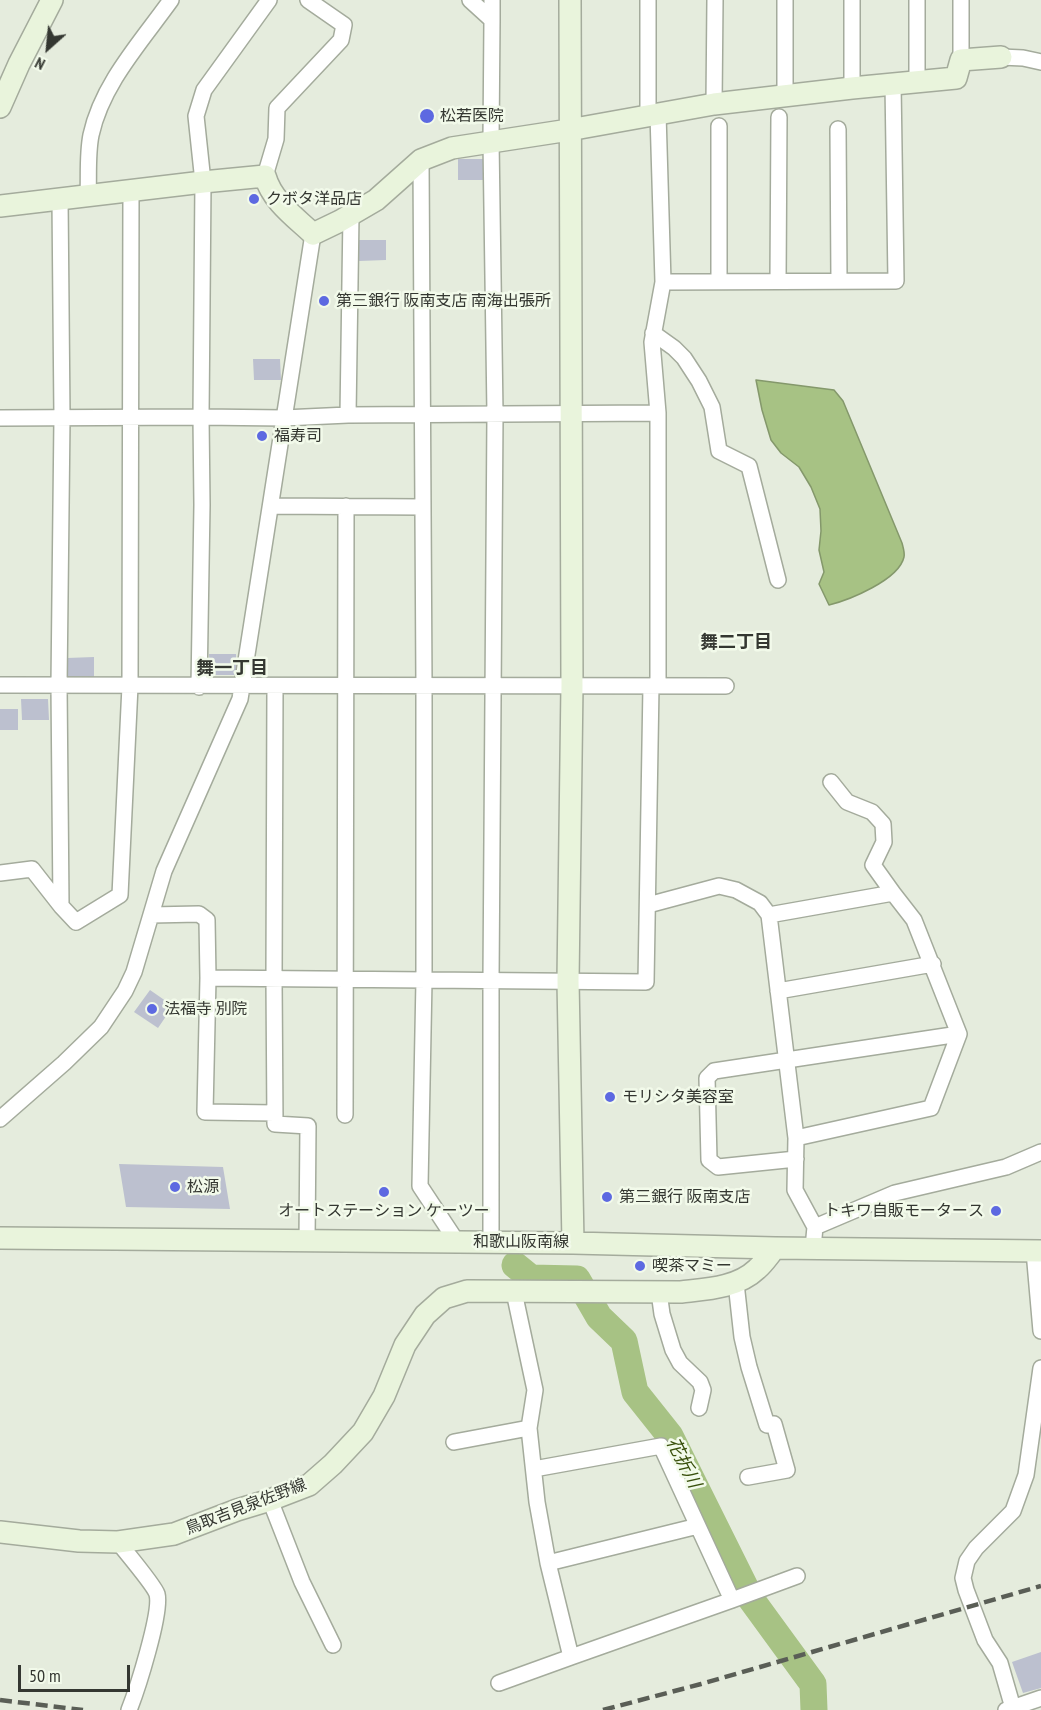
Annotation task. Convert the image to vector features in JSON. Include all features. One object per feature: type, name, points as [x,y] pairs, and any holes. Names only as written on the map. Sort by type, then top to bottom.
[{"type":"street","points":[[0,107],[52,0]]},
{"type":"street","points":[[88,196],[91,138],[99,108],[117,75],[171,0]]},
{"type":"street","points":[[199,687],[203,182],[195,116],[204,90],[269,0]]},
{"type":"street","points":[[308,0],[344,25],[341,40],[277,108],[276,139],[265,176],[273,194],[313,234]]},
{"type":"street","points":[[470,0],[492,20]]},
{"type":"street","points":[[491,1242],[495,414],[491,141],[492,0]]},
{"type":"street","points":[[570,0],[572,685],[568,981],[573,1243]]},
{"type":"street","points":[[208,978],[646,982],[658,413],[652,342],[663,282],[648,0]]},
{"type":"street","points":[[714,104],[715,0]]},
{"type":"street","points":[[785,0],[785,96]]},
{"type":"street","points":[[852,0],[852,88]]},
{"type":"street","points":[[917,0],[917,82]]},
{"type":"street","points":[[313,234],[375,200],[421,160],[452,148],[714,104],[956,78],[961,60],[961,0]]},
{"type":"street","points":[[961,60],[1001,57],[1041,62]]},
{"type":"street","points":[[663,282],[896,281],[893,84]]},
{"type":"street","points":[[778,281],[779,117]]},
{"type":"street","points":[[719,126],[719,282]]},
{"type":"street","points":[[838,129],[839,281]]},
{"type":"street","points":[[421,160],[424,980],[420,1186],[457,1242]]},
{"type":"street","points":[[0,206],[265,176]]},
{"type":"street","points":[[0,873],[32,869],[76,922],[120,895],[130,686],[130,191]]},
{"type":"street","points":[[60,200],[61,906]]},
{"type":"street","points":[[348,415],[351,215]]},
{"type":"street","points":[[0,1119],[101,1027],[125,991],[134,972],[164,871],[240,699],[313,234]]},
{"type":"street","points":[[653,333],[684,358],[699,381],[712,407],[719,451],[749,466],[778,580]]},
{"type":"street","points":[[0,418],[284,418],[348,415],[658,413]]},
{"type":"street","points":[[271,506],[422,507]]},
{"type":"street","points":[[345,1115],[346,506]]},
{"type":"street","points":[[0,686],[726,686]]},
{"type":"street","points":[[276,686],[275,1124],[308,1126],[307,1241]]},
{"type":"street","points":[[796,1138],[931,1108],[959,1034],[914,920],[873,865],[884,842],[882,824],[872,812],[847,802],[831,782]]},
{"type":"street","points":[[648,905],[719,886],[736,890],[760,903],[769,915],[796,1138],[795,1190],[814,1238],[895,1193],[1006,1167],[1041,1152]]},
{"type":"street","points":[[769,915],[893,893]]},
{"type":"street","points":[[151,915],[199,914],[207,920],[205,1112],[275,1113]]},
{"type":"street","points":[[778,991],[933,964]]},
{"type":"street","points":[[796,1159],[718,1167],[709,1160],[707,1078],[714,1071],[959,1034]]},
{"type":"street","name":"和歌山阪南線","points":[[0,1238],[573,1243],[775,1248],[814,1238],[1037,1251]]},
{"type":"street","name":"鳥取吉見泉佐野線","points":[[0,1532],[79,1541],[118,1542],[174,1534],[309,1485],[333,1464],[363,1432],[384,1396],[405,1345],[425,1315],[444,1298],[467,1291],[681,1292],[713,1288],[736,1283],[756,1270],[775,1248]]},
{"type":"street","points":[[1037,1251],[1041,1331]]},
{"type":"street","points":[[736,1283],[742,1337],[749,1366],[767,1425],[774,1424],[787,1470],[748,1477]]},
{"type":"street","points":[[514,1292],[535,1390],[529,1428],[537,1502],[548,1563],[571,1657]]},
{"type":"street","points":[[659,1292],[662,1314],[673,1350],[680,1363],[700,1382],[703,1390],[699,1408]]},
{"type":"street","points":[[1041,1368],[1026,1474],[1013,1511],[976,1548],[967,1561],[963,1578],[985,1640],[1000,1664],[1009,1709],[1041,1698]]},
{"type":"street","points":[[454,1442],[529,1428]]},
{"type":"street","points":[[534,1469],[661,1446],[732,1600]]},
{"type":"street","points":[[270,1500],[302,1582],[333,1645]]},
{"type":"street","points":[[548,1563],[698,1526]]},
{"type":"street","points":[[118,1542],[157,1593],[157,1611],[136,1694],[129,1710]]},
{"type":"street","points":[[499,1683],[797,1576]]},
{"type":"shaded area","points":[[756,380],[834,390],[843,401],[904,552],[900,565],[893,574],[872,588],[829,605],[819,584],[824,572],[819,550],[820,509],[799,467],[781,453],[771,440]]},
{"type":"building","points":[[458,159],[485,159],[485,180],[458,180]]},
{"type":"building","points":[[359,240],[386,240],[386,260],[359,261]]},
{"type":"building","points":[[253,359],[280,359],[281,380],[254,380]]},
{"type":"building","points":[[209,654],[236,654],[237,675],[210,675]]},
{"type":"building","points":[[94,657],[94,678],[67,678],[67,658]]},
{"type":"building","points":[[21,699],[48,699],[49,720],[22,720]]},
{"type":"building","points":[[0,709],[18,709],[18,730],[0,730]]},
{"type":"building","points":[[150,990],[173,1006],[158,1028],[134,1012]]},
{"type":"building","name":"松源","points":[[119,1164],[223,1167],[230,1209],[126,1207]]},
{"type":"building","points":[[1041,1652],[1041,1688],[1023,1693],[1012,1662]]},
{"type":"waterway","name":"花折川","points":[[515,1265],[531,1278],[577,1279],[599,1317],[624,1341],[635,1392],[670,1436],[751,1599],[813,1684],[814,1710]]},
{"type":"railway","points":[[603,1710],[1041,1586]]},
{"type":"railway","points":[[0,1700],[83,1710]]},
{"type":"place","name":"松若医院","points":[[427,116]]},
{"type":"place","name":"クボタ洋品店","points":[[254,199]]},
{"type":"place","name":"第三銀行 阪南支店 南海出張所","points":[[324,301]]},
{"type":"place","name":"福寿司","points":[[262,436]]},
{"type":"place","name":"法福寺 別院","points":[[152,1009]]},
{"type":"place","name":"モリシタ美容室","points":[[610,1097]]},
{"type":"place","name":"松源","points":[[175,1187]]},
{"type":"place","name":"オートステーション ケーツー","points":[[384,1192]]},
{"type":"place","name":"第三銀行 阪南支店","points":[[607,1197]]},
{"type":"place","name":"トキワ自販モータース","points":[[996,1211]]},
{"type":"place","name":"喫茶マミー","points":[[640,1266]]},
{"type":"district","name":"舞二丁目","points":[[736,643]]},
{"type":"district","name":"舞一丁目","points":[[232,669]]}]
